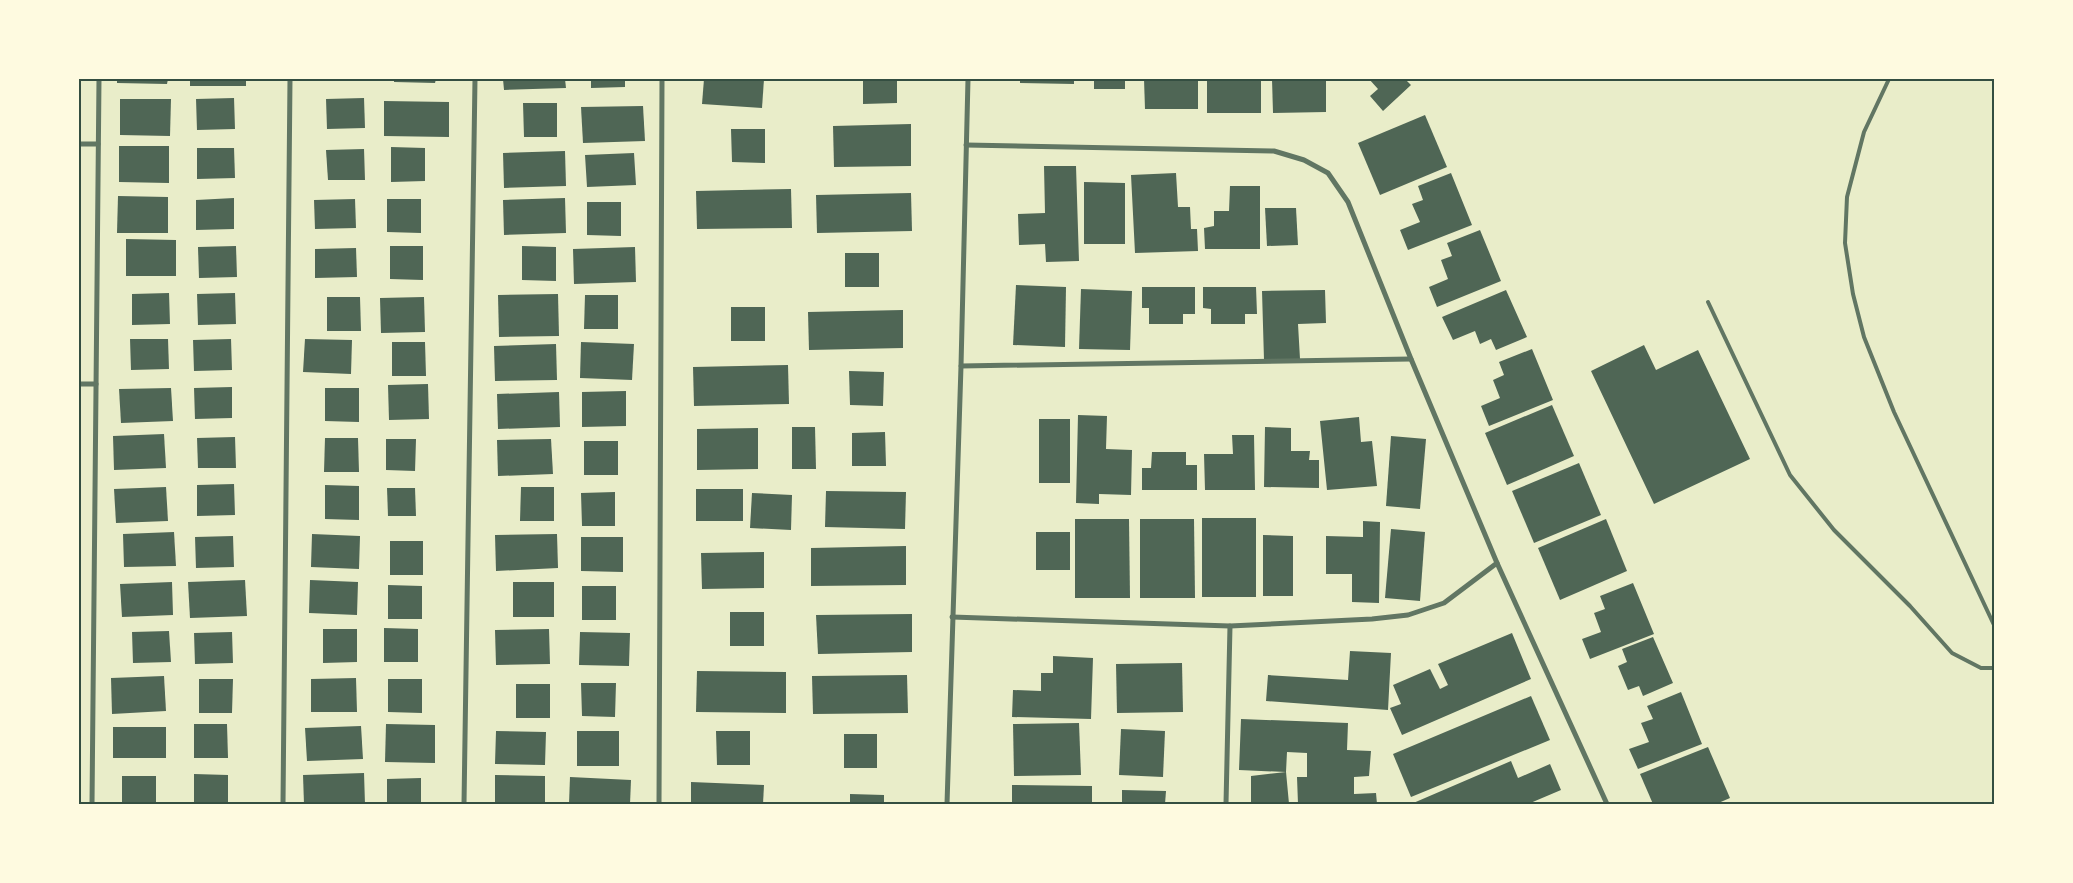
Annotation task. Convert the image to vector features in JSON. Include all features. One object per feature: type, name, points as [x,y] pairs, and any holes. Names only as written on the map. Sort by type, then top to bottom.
[{"type":"street","points":[[92,804],[98,79]]},
{"type":"street","points":[[283,804],[290,79]]},
{"type":"street","points":[[464,804],[475,79]]},
{"type":"street","points":[[658,804],[662,79]]},
{"type":"street","points":[[947,804],[968,79]]},
{"type":"street","points":[[79,144],[98,144]]},
{"type":"street","points":[[966,145],[1274,151],[1304,160],[1328,173],[1348,202],[1411,359],[1498,564],[1606,804]]},
{"type":"street","points":[[961,366],[1411,359]]},
{"type":"street","points":[[79,384],[96,384]]},
{"type":"street","points":[[952,617],[1230,626],[1372,619],[1408,615],[1444,603],[1498,564]]},
{"type":"street","points":[[1226,804],[1230,626]]},
{"type":"lane","points":[[1889,79],[1864,132],[1847,197],[1845,242],[1853,294],[1864,338],[1894,412],[1994,625]]},
{"type":"lane","points":[[1708,302],[1790,475],[1834,530],[1910,606],[1952,653],[1981,668],[1994,668]]},
{"type":"building","points":[[117,79],[168,79],[167,84],[117,83]]},
{"type":"building","points":[[190,79],[246,79],[246,86],[190,86]]},
{"type":"building","points":[[329,79],[343,79],[343,80],[329,81]]},
{"type":"building","points":[[394,79],[436,79],[435,83],[394,82]]},
{"type":"building","points":[[503,79],[565,79],[566,88],[504,90]]},
{"type":"building","points":[[591,79],[625,79],[625,87],[591,88]]},
{"type":"building","points":[[704,79],[764,79],[762,108],[702,104]]},
{"type":"building","points":[[863,79],[897,79],[897,103],[863,104]]},
{"type":"building","points":[[1020,79],[1074,79],[1074,84],[1020,83]]},
{"type":"building","points":[[1094,79],[1125,79],[1125,89],[1094,89]]},
{"type":"building","points":[[1144,79],[1198,79],[1198,109],[1145,109]]},
{"type":"building","points":[[1207,79],[1261,79],[1261,113],[1207,113]]},
{"type":"building","points":[[1272,79],[1326,79],[1326,112],[1273,113]]},
{"type":"building","points":[[1369,79],[1405,79],[1411,85],[1383,111],[1370,96],[1378,89]]},
{"type":"building","points":[[234,98],[235,129],[197,130],[196,99]]},
{"type":"building","points":[[364,98],[365,128],[327,129],[326,99]]},
{"type":"building","points":[[120,99],[171,99],[170,136],[120,135]]},
{"type":"building","points":[[384,101],[449,102],[449,137],[384,136]]},
{"type":"building","points":[[523,103],[557,103],[557,137],[524,137]]},
{"type":"building","points":[[643,106],[645,141],[583,143],[581,107]]},
{"type":"building","points":[[1425,115],[1447,167],[1380,195],[1358,143]]},
{"type":"building","points":[[911,124],[911,166],[834,167],[833,126]]},
{"type":"building","points":[[731,129],[765,129],[765,163],[732,162]]},
{"type":"building","points":[[119,146],[169,146],[169,183],[119,182]]},
{"type":"building","points":[[391,147],[425,148],[425,181],[391,182]]},
{"type":"building","points":[[197,148],[234,148],[235,178],[197,179]]},
{"type":"building","points":[[364,149],[365,180],[328,180],[326,150]]},
{"type":"building","points":[[565,151],[566,186],[504,188],[503,153]]},
{"type":"building","points":[[634,153],[636,185],[587,187],[585,155]]},
{"type":"building","points":[[1044,166],[1076,166],[1079,261],[1046,262],[1045,244],[1019,245],[1018,214],[1045,213]]},
{"type":"building","points":[[1176,173],[1178,207],[1190,207],[1191,229],[1197,229],[1198,251],[1135,253],[1131,175]]},
{"type":"building","points":[[1451,173],[1472,225],[1408,250],[1400,230],[1420,222],[1412,204],[1423,200],[1418,186]]},
{"type":"building","points":[[1084,182],[1125,183],[1125,244],[1084,244]]},
{"type":"building","points":[[1230,186],[1260,186],[1260,249],[1205,249],[1204,228],[1214,226],[1214,211],[1229,211]]},
{"type":"building","points":[[791,189],[792,228],[697,229],[696,191]]},
{"type":"building","points":[[911,193],[912,231],[817,233],[816,195]]},
{"type":"building","points":[[118,196],[168,197],[168,233],[117,233]]},
{"type":"building","points":[[234,198],[234,229],[196,230],[196,200]]},
{"type":"building","points":[[565,198],[566,233],[504,235],[503,200]]},
{"type":"building","points":[[355,199],[356,228],[315,229],[314,200]]},
{"type":"building","points":[[387,199],[421,199],[421,233],[387,232]]},
{"type":"building","points":[[587,202],[621,202],[621,236],[587,235]]},
{"type":"building","points":[[1265,208],[1296,208],[1298,245],[1267,246]]},
{"type":"building","points":[[1480,230],[1501,281],[1437,307],[1429,287],[1448,279],[1441,260],[1452,256],[1447,243]]},
{"type":"building","points":[[126,239],[176,240],[176,276],[126,276]]},
{"type":"building","points":[[236,246],[237,277],[199,278],[198,247]]},
{"type":"building","points":[[390,246],[423,246],[423,280],[390,279]]},
{"type":"building","points":[[522,246],[556,247],[556,281],[522,280]]},
{"type":"building","points":[[635,247],[636,282],[574,284],[573,249]]},
{"type":"building","points":[[356,248],[357,277],[315,278],[315,249]]},
{"type":"building","points":[[845,253],[879,253],[879,287],[845,287]]},
{"type":"building","points":[[1016,285],[1066,287],[1065,347],[1013,345]]},
{"type":"building","points":[[1142,287],[1195,287],[1195,314],[1183,314],[1183,324],[1149,324],[1149,308],[1142,308]]},
{"type":"building","points":[[1203,287],[1256,287],[1257,314],[1245,314],[1245,324],[1211,324],[1211,309],[1203,308]]},
{"type":"building","points":[[1081,289],[1132,291],[1130,350],[1079,349]]},
{"type":"building","points":[[1325,290],[1326,323],[1298,324],[1300,359],[1264,360],[1262,291]]},
{"type":"building","points":[[1506,290],[1527,337],[1496,350],[1491,339],[1480,344],[1475,331],[1453,340],[1442,317]]},
{"type":"building","points":[[169,293],[170,324],[132,325],[132,294]]},
{"type":"building","points":[[235,293],[236,324],[198,325],[197,294]]},
{"type":"building","points":[[558,294],[559,336],[499,337],[498,295]]},
{"type":"building","points":[[585,295],[618,295],[618,329],[584,329]]},
{"type":"building","points":[[327,297],[360,297],[361,331],[327,331]]},
{"type":"building","points":[[424,297],[425,332],[381,333],[380,298]]},
{"type":"building","points":[[731,307],[765,307],[765,341],[731,341]]},
{"type":"building","points":[[903,310],[903,348],[809,350],[808,312]]},
{"type":"building","points":[[130,339],[168,339],[169,369],[131,370]]},
{"type":"building","points":[[231,339],[232,370],[194,371],[193,340]]},
{"type":"building","points":[[305,339],[352,340],[351,374],[303,372]]},
{"type":"building","points":[[392,342],[425,342],[426,376],[392,376]]},
{"type":"building","points":[[581,342],[634,344],[632,380],[580,378]]},
{"type":"building","points":[[556,344],[557,380],[495,381],[494,346]]},
{"type":"building","points":[[1644,345],[1656,370],[1698,350],[1750,459],[1654,504],[1591,371]]},
{"type":"building","points":[[1532,349],[1553,400],[1489,426],[1481,406],[1500,398],[1493,380],[1504,375],[1499,362]]},
{"type":"building","points":[[788,365],[789,404],[694,406],[693,367]]},
{"type":"building","points":[[849,371],[884,372],[883,406],[850,405]]},
{"type":"building","points":[[428,384],[429,419],[389,420],[388,385]]},
{"type":"building","points":[[232,387],[232,418],[195,419],[194,388]]},
{"type":"building","points":[[171,388],[173,421],[121,423],[119,389]]},
{"type":"building","points":[[325,388],[359,388],[359,422],[325,421]]},
{"type":"building","points":[[626,391],[626,426],[582,427],[582,392]]},
{"type":"building","points":[[559,392],[560,427],[498,429],[497,394]]},
{"type":"building","points":[[1552,405],[1574,456],[1507,485],[1485,433]]},
{"type":"building","points":[[1078,415],[1107,416],[1106,449],[1132,450],[1131,495],[1099,494],[1099,504],[1076,503]]},
{"type":"building","points":[[1359,417],[1361,442],[1372,441],[1377,486],[1327,490],[1320,421]]},
{"type":"building","points":[[1039,419],[1070,419],[1070,483],[1039,483]]},
{"type":"building","points":[[792,427],[815,427],[816,469],[792,469]]},
{"type":"building","points":[[1265,427],[1291,428],[1291,451],[1310,451],[1309,460],[1319,460],[1319,488],[1264,487]]},
{"type":"building","points":[[758,428],[758,469],[697,470],[697,429]]},
{"type":"building","points":[[885,432],[886,466],[852,466],[852,433]]},
{"type":"building","points":[[164,434],[166,468],[114,470],[113,436]]},
{"type":"building","points":[[1232,435],[1254,435],[1255,490],[1205,490],[1204,454],[1233,454]]},
{"type":"building","points":[[1391,436],[1426,439],[1420,509],[1386,506]]},
{"type":"building","points":[[235,437],[236,468],[198,468],[197,438]]},
{"type":"building","points":[[325,438],[358,438],[359,472],[324,472]]},
{"type":"building","points":[[386,439],[416,439],[415,471],[386,470]]},
{"type":"building","points":[[551,439],[553,474],[498,476],[497,440]]},
{"type":"building","points":[[584,441],[618,441],[618,475],[584,475]]},
{"type":"building","points":[[1152,452],[1186,452],[1186,465],[1197,465],[1197,490],[1142,490],[1142,468],[1151,468]]},
{"type":"building","points":[[1579,463],[1601,515],[1534,543],[1512,491]]},
{"type":"building","points":[[234,484],[235,515],[197,516],[197,485]]},
{"type":"building","points":[[325,485],[359,486],[359,520],[325,519]]},
{"type":"building","points":[[166,487],[168,521],[116,523],[114,489]]},
{"type":"building","points":[[521,487],[554,487],[554,521],[520,521]]},
{"type":"building","points":[[387,488],[415,488],[416,516],[388,516]]},
{"type":"building","points":[[696,489],[743,489],[743,521],[696,521]]},
{"type":"building","points":[[826,491],[906,492],[905,529],[825,527]]},
{"type":"building","points":[[615,492],[615,526],[582,526],[581,493]]},
{"type":"building","points":[[752,493],[792,495],[791,530],[750,528]]},
{"type":"building","points":[[1202,518],[1256,518],[1256,597],[1202,597]]},
{"type":"building","points":[[1075,519],[1129,519],[1130,598],[1075,598]]},
{"type":"building","points":[[1140,519],[1194,519],[1195,598],[1140,598]]},
{"type":"building","points":[[1606,519],[1627,571],[1560,600],[1538,548]]},
{"type":"building","points":[[1363,521],[1380,522],[1379,603],[1352,602],[1352,574],[1326,574],[1326,536],[1363,537]]},
{"type":"building","points":[[1391,529],[1425,532],[1420,601],[1385,598]]},
{"type":"building","points":[[174,532],[176,566],[124,567],[123,534]]},
{"type":"building","points":[[1036,532],[1070,532],[1070,570],[1036,570]]},
{"type":"building","points":[[312,534],[360,536],[359,569],[311,567]]},
{"type":"building","points":[[557,534],[558,568],[496,571],[495,535]]},
{"type":"building","points":[[1263,535],[1293,536],[1293,596],[1263,596]]},
{"type":"building","points":[[233,536],[234,567],[196,568],[195,537]]},
{"type":"building","points":[[581,537],[623,537],[623,572],[581,571]]},
{"type":"building","points":[[390,541],[423,541],[423,575],[390,575]]},
{"type":"building","points":[[906,546],[906,585],[811,586],[811,548]]},
{"type":"building","points":[[764,552],[764,588],[702,589],[701,553]]},
{"type":"building","points":[[245,580],[247,616],[190,618],[188,582]]},
{"type":"building","points":[[310,580],[358,582],[357,615],[309,613]]},
{"type":"building","points":[[172,582],[173,615],[122,617],[120,584]]},
{"type":"building","points":[[513,582],[554,582],[554,617],[513,617]]},
{"type":"building","points":[[1633,583],[1654,634],[1590,659],[1582,639],[1601,632],[1594,613],[1605,609],[1600,596]]},
{"type":"building","points":[[388,585],[422,586],[422,619],[388,619]]},
{"type":"building","points":[[582,586],[616,586],[616,620],[582,620]]},
{"type":"building","points":[[730,612],[764,612],[764,646],[730,646]]},
{"type":"building","points":[[912,614],[912,652],[818,654],[816,615]]},
{"type":"building","points":[[384,628],[418,629],[418,662],[384,662]]},
{"type":"building","points":[[323,629],[357,629],[357,662],[323,663]]},
{"type":"building","points":[[549,629],[550,664],[496,665],[495,630]]},
{"type":"building","points":[[169,631],[171,662],[133,663],[132,632]]},
{"type":"building","points":[[232,632],[233,663],[195,664],[194,633]]},
{"type":"building","points":[[580,632],[630,633],[629,666],[579,665]]},
{"type":"building","points":[[1512,633],[1531,679],[1402,735],[1390,708],[1401,704],[1393,685],[1430,669],[1440,689],[1448,685],[1438,664]]},
{"type":"building","points":[[1653,637],[1673,683],[1643,696],[1639,686],[1628,690],[1618,666],[1627,662],[1622,649]]},
{"type":"building","points":[[1350,651],[1391,653],[1388,710],[1266,701],[1268,675],[1348,680]]},
{"type":"building","points":[[1053,656],[1093,658],[1091,719],[1012,717],[1013,690],[1041,691],[1041,673],[1053,673]]},
{"type":"building","points":[[1182,663],[1183,712],[1117,713],[1116,664]]},
{"type":"building","points":[[697,671],[786,672],[786,713],[696,712]]},
{"type":"building","points":[[907,675],[908,713],[813,714],[812,676]]},
{"type":"building","points":[[164,676],[166,711],[112,714],[111,678]]},
{"type":"building","points":[[356,678],[357,712],[311,712],[311,679]]},
{"type":"building","points":[[199,679],[233,679],[232,713],[199,713]]},
{"type":"building","points":[[388,679],[422,679],[422,713],[388,712]]},
{"type":"building","points":[[581,683],[616,683],[615,717],[582,716]]},
{"type":"building","points":[[516,684],[550,684],[550,718],[516,718]]},
{"type":"building","points":[[1681,692],[1702,744],[1638,769],[1629,749],[1649,742],[1641,723],[1653,719],[1647,706]]},
{"type":"building","points":[[1531,696],[1550,740],[1411,797],[1393,754]]},
{"type":"building","points":[[1241,719],[1348,723],[1347,750],[1371,751],[1369,776],[1354,777],[1354,794],[1376,793],[1377,804],[1298,804],[1297,777],[1307,777],[1307,753],[1287,752],[1286,772],[1239,770]]},
{"type":"building","points":[[1079,723],[1081,775],[1014,776],[1013,724]]},
{"type":"building","points":[[194,724],[227,724],[228,758],[194,758]]},
{"type":"building","points":[[386,724],[435,725],[435,763],[385,762]]},
{"type":"building","points":[[361,726],[363,759],[307,761],[305,728]]},
{"type":"building","points":[[113,727],[166,727],[166,758],[113,758]]},
{"type":"building","points":[[1121,729],[1165,731],[1163,777],[1119,775]]},
{"type":"building","points":[[496,731],[546,732],[545,765],[495,764]]},
{"type":"building","points":[[577,731],[619,731],[619,766],[577,766]]},
{"type":"building","points":[[716,731],[750,731],[750,765],[717,765]]},
{"type":"building","points":[[844,734],[877,734],[877,768],[844,768]]},
{"type":"building","points":[[1708,747],[1730,798],[1716,804],[1653,804],[1640,774]]},
{"type":"building","points":[[1511,761],[1518,778],[1550,764],[1561,790],[1528,804],[1411,804]]},
{"type":"building","points":[[1286,772],[1289,804],[1251,804],[1251,776]]},
{"type":"building","points":[[364,773],[365,804],[304,804],[303,775]]},
{"type":"building","points":[[194,774],[228,775],[228,804],[194,804]]},
{"type":"building","points":[[495,775],[545,776],[545,804],[495,804]]},
{"type":"building","points":[[122,776],[156,776],[156,804],[122,804]]},
{"type":"building","points":[[570,777],[631,780],[630,804],[569,804]]},
{"type":"building","points":[[421,778],[421,804],[387,804],[387,779]]},
{"type":"building","points":[[691,782],[764,785],[763,804],[691,804]]},
{"type":"building","points":[[1012,785],[1092,786],[1092,804],[1012,804]]},
{"type":"building","points":[[1122,790],[1166,791],[1165,804],[1122,804]]},
{"type":"building","points":[[850,794],[884,795],[884,804],[850,804]]}]
